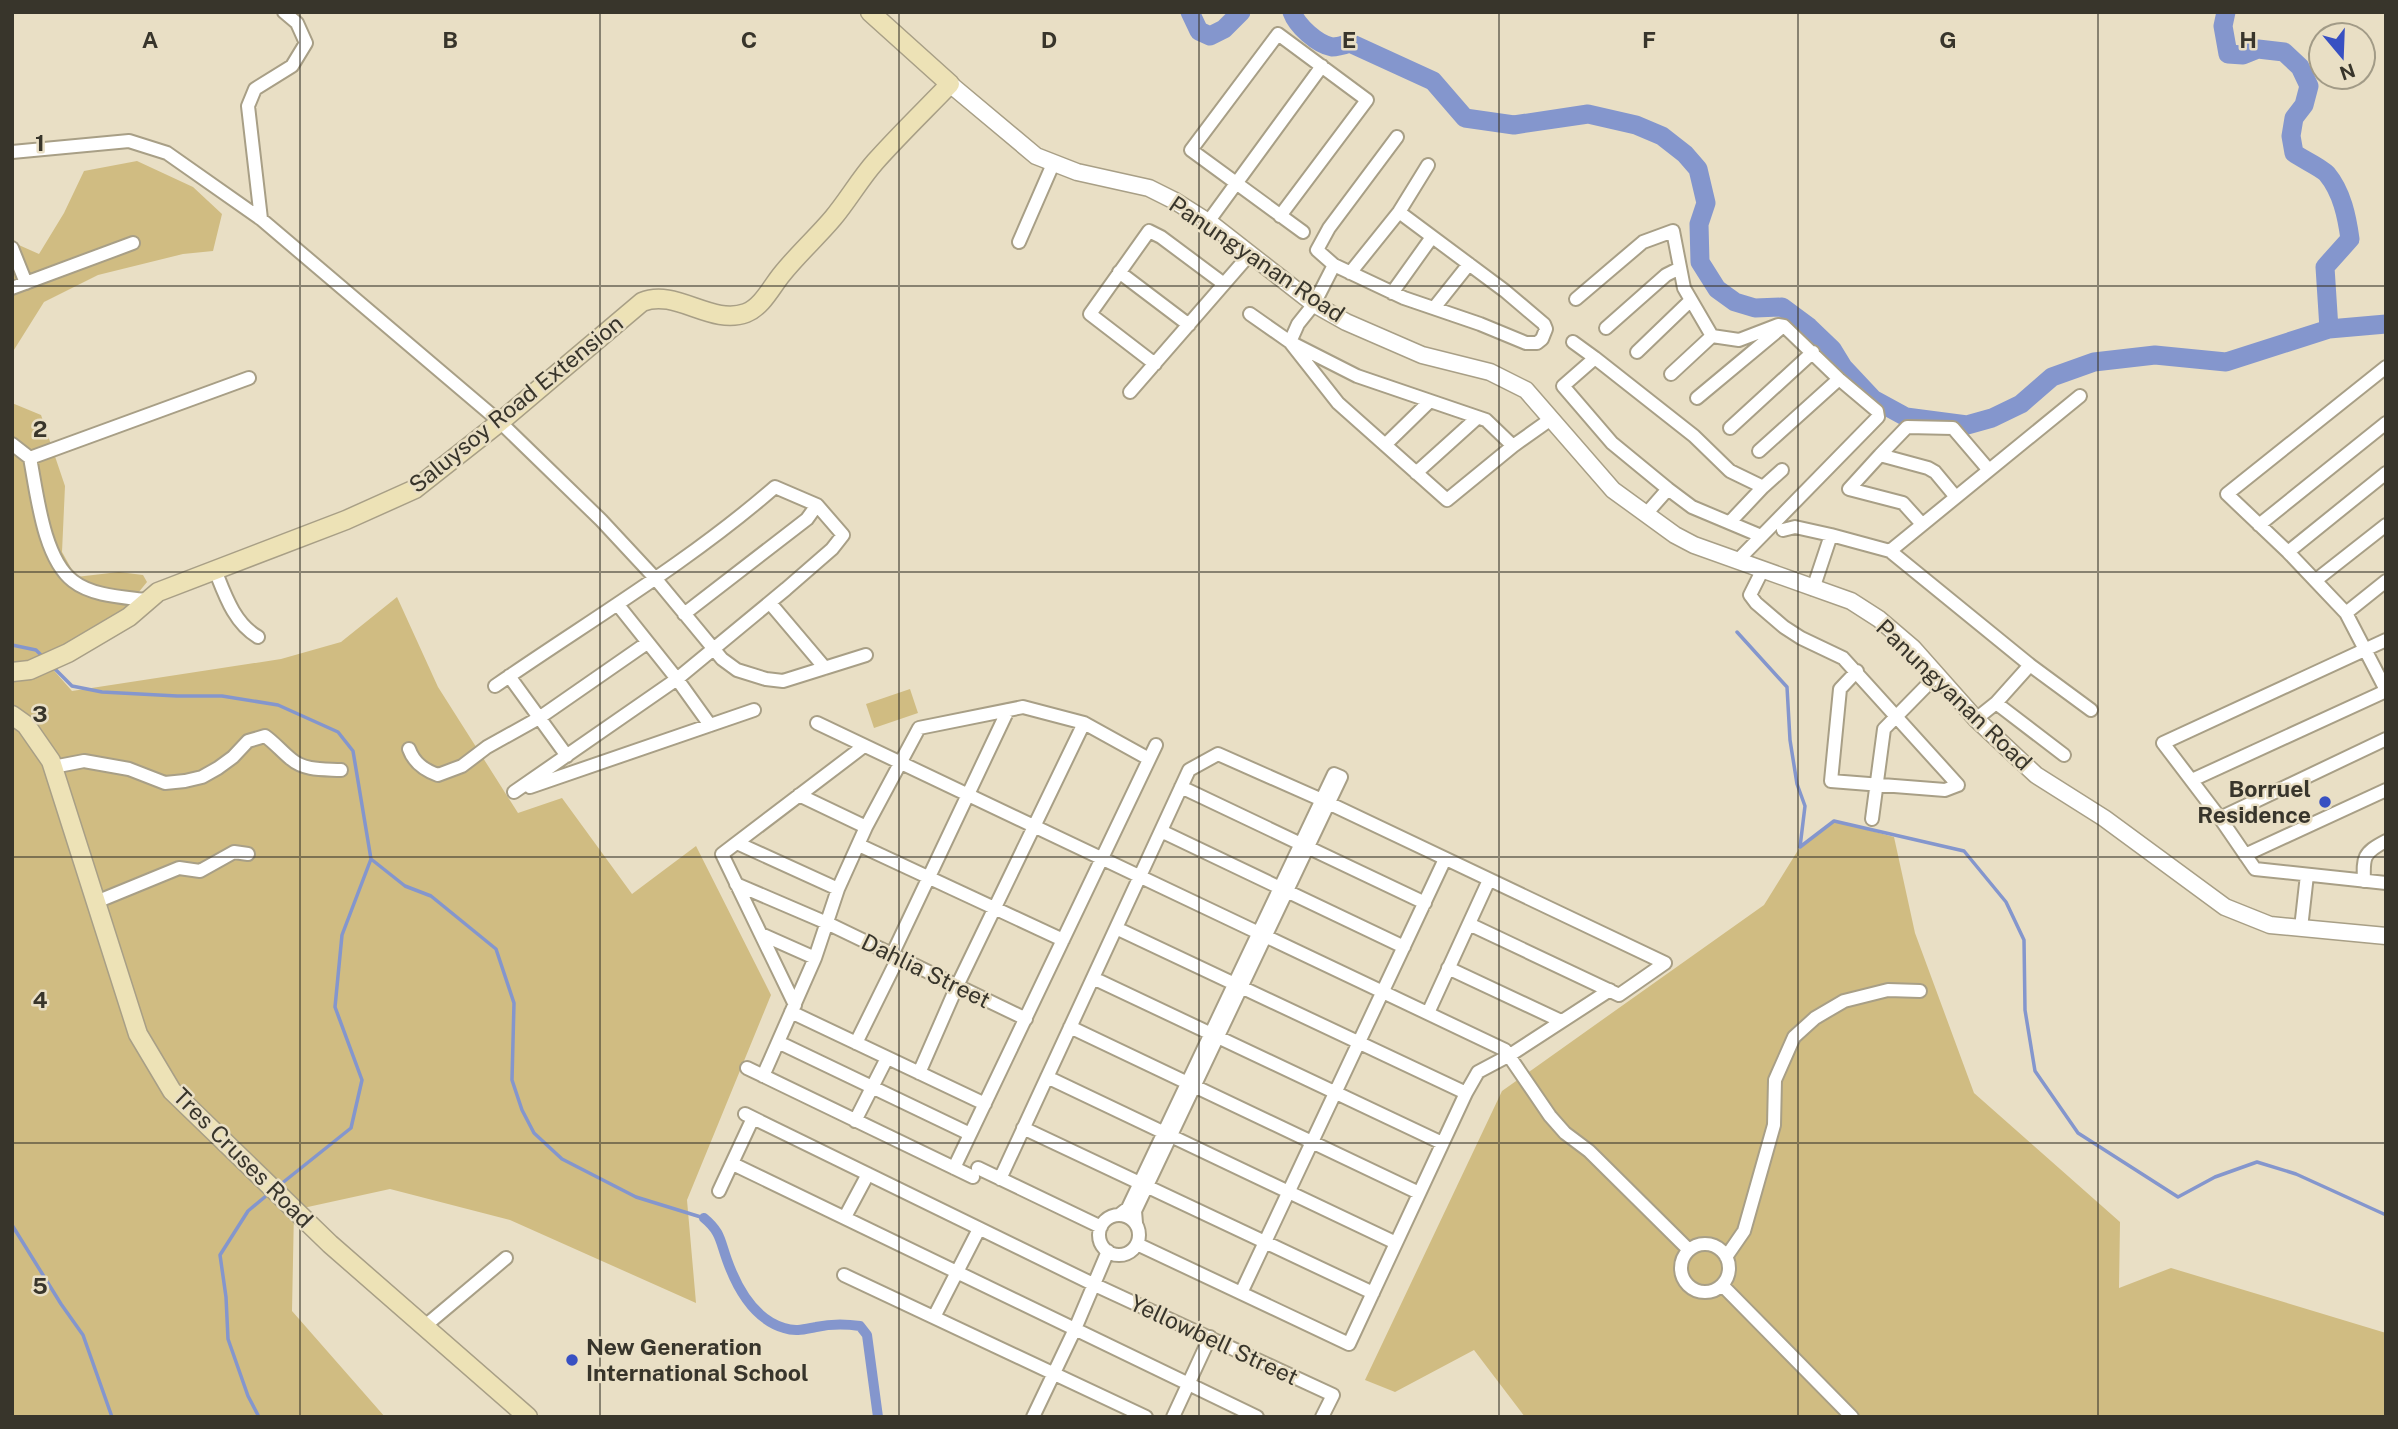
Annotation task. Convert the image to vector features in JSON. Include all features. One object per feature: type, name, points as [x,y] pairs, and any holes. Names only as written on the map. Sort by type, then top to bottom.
[{"type":"main road","name":"Panungyanan Road","points":[[870,12],[950,84]]},
{"type":"main road","name":"Saluysoy Road Extension","points":[[12,672],[30,670],[68,653],[129,617],[158,592],[345,520],[415,488],[500,422],[642,302],[652,298],[664,298],[712,313],[732,315],[755,308],[833,218],[871,167],[950,84]]},
{"type":"main road","name":"Tres Cruses Road","points":[[12,715],[26,725],[53,766],[138,1034],[172,1091],[330,1244],[528,1417]]},
{"type":"street","points":[[261,219],[248,106],[255,89],[292,66],[306,43],[297,23],[284,12]]},
{"type":"street","points":[[1280,216],[1367,100],[1278,34],[1191,150],[1280,216],[1303,232]]},
{"type":"street","points":[[1208,222],[1322,66]]},
{"type":"street","name":"Panungyanan Road","points":[[950,84],[1036,156],[1077,172],[1149,188],[1175,201],[1208,222],[1314,304],[1346,322],[1422,355],[1490,372],[1526,390],[1613,490],[1675,535],[1694,545],[1851,601],[1879,619],[1913,648],[1976,719],[2036,775],[2104,818],[2225,907],[2270,925],[2386,936]]},
{"type":"street","points":[[1397,137],[1329,228],[1317,250],[1334,265],[1392,293],[1526,343],[1537,343],[1542,339],[1546,329],[1544,324],[1399,212]]},
{"type":"street","points":[[12,152],[130,141],[167,153],[261,219],[500,422],[601,520],[722,659],[737,670],[783,681],[866,655]]},
{"type":"street","points":[[1019,242],[1054,164]]},
{"type":"street","points":[[1350,273],[1399,212],[1428,165]]},
{"type":"street","points":[[1155,364],[1090,314],[1149,230],[1224,284]]},
{"type":"street","points":[[1576,299],[1643,242],[1673,232],[1684,288],[1713,335],[1739,340],[1778,325],[1784,326],[1877,411],[1878,417],[1738,560]]},
{"type":"street","points":[[1392,293],[1432,237]]},
{"type":"street","points":[[12,288],[134,243]]},
{"type":"street","points":[[12,248],[26,283]]},
{"type":"street","points":[[1130,393],[1250,254]]},
{"type":"street","points":[[1434,308],[1469,264]]},
{"type":"street","points":[[1290,341],[1298,324],[1314,304],[1334,265]]},
{"type":"street","points":[[1605,328],[1666,275],[1680,268]]},
{"type":"street","points":[[1119,272],[1189,325]]},
{"type":"street","points":[[1637,352],[1692,300]]},
{"type":"street","points":[[1250,314],[1290,341],[1357,376],[1486,420],[1513,446]]},
{"type":"street","points":[[1697,398],[1784,326]]},
{"type":"street","points":[[1671,374],[1713,335]]},
{"type":"street","points":[[1290,341],[1338,403],[1447,500],[1551,419]]},
{"type":"street","points":[[1573,342],[1695,436],[1730,471],[1763,487]]},
{"type":"street","points":[[1730,428],[1813,352]]},
{"type":"street","points":[[1595,358],[1563,386],[1612,443],[1692,507],[1761,536]]},
{"type":"street","points":[[2192,780],[2386,690],[2346,613],[2288,552],[2227,494],[2386,367]]},
{"type":"street","points":[[30,458],[250,377]]},
{"type":"street","points":[[1759,451],[1839,379]]},
{"type":"street","points":[[1890,551],[2080,396]]},
{"type":"street","points":[[1385,445],[1429,402]]},
{"type":"street","points":[[1416,473],[1477,418]]},
{"type":"street","points":[[2259,525],[2386,423]]},
{"type":"street","points":[[1922,523],[1903,503],[1849,489],[1907,428],[1953,428],[1988,469]]},
{"type":"street","points":[[12,444],[30,458],[41,514],[53,553],[62,570],[74,582],[94,591],[146,600]]},
{"type":"street","points":[[1880,455],[1928,468],[1935,472],[1955,496]]},
{"type":"street","points":[[1730,522],[1782,470]]},
{"type":"street","points":[[2288,552],[2386,473]]},
{"type":"street","points":[[495,686],[655,579],[742,516],[775,486],[817,505],[842,535],[832,550],[677,678],[513,792],[754,710]]},
{"type":"street","points":[[1646,514],[1668,489]]},
{"type":"street","points":[[684,614],[807,519],[817,505]]},
{"type":"street","points":[[2316,580],[2386,525]]},
{"type":"street","points":[[1783,530],[1795,527],[1890,551],[2030,665],[2091,710]]},
{"type":"street","points":[[1813,589],[1832,535]]},
{"type":"street","points":[[1763,569],[1751,589],[1750,595],[1756,603],[1801,638],[1834,653],[1857,671],[1894,716],[1958,785],[1945,790],[1831,782],[1840,689],[1857,671]]},
{"type":"street","points":[[215,570],[236,616],[243,626],[258,637]]},
{"type":"street","points":[[2346,613],[2386,581]]},
{"type":"street","points":[[770,603],[825,668]]},
{"type":"street","points":[[618,604],[677,678],[710,725]]},
{"type":"street","points":[[2386,640],[2163,743],[2255,869],[2386,883]]},
{"type":"street","points":[[409,749],[420,766],[438,775],[463,766],[487,747],[539,718],[647,643]]},
{"type":"street","points":[[1976,719],[1996,703],[2030,665]]},
{"type":"street","points":[[509,676],[567,756]]},
{"type":"street","points":[[1872,819],[1884,729],[1936,676]]},
{"type":"street","points":[[1996,703],[2064,755]]},
{"type":"street","points":[[763,1076],[815,958],[838,889],[866,827],[919,728],[1023,707],[1084,723],[1149,759]]},
{"type":"street","points":[[856,1043],[929,877],[1008,710]]},
{"type":"street","points":[[817,723],[1505,1050],[1550,1116],[1565,1133],[1590,1151],[1689,1250]]},
{"type":"street","points":[[919,1073],[957,986],[1084,723]]},
{"type":"street","points":[[53,766],[84,761],[129,769],[165,783],[185,781],[202,777],[233,757],[248,741],[265,736],[301,766],[341,769]]},
{"type":"street","points":[[2220,818],[2386,739]]},
{"type":"street","points":[[954,1168],[1156,745]]},
{"type":"street","points":[[864,746],[722,854],[761,934],[793,1009],[856,1043],[985,1104]]},
{"type":"street","points":[[1000,1178],[1189,770],[1218,754],[1665,963],[1619,995],[1469,924]]},
{"type":"street","points":[[1181,787],[1425,903]]},
{"type":"street","points":[[2245,855],[2386,790]]},
{"type":"street","points":[[799,795],[866,827]]},
{"type":"street","points":[[1144,1185],[1128,1208],[1119,1215],[1108,1218],[1101,1227],[1101,1243],[1112,1253],[1127,1253],[1138,1244],[1135,1211],[1144,1185],[1325,802]]},
{"type":"street","points":[[1161,831],[1404,947]]},
{"type":"street","points":[[2364,881],[2365,856],[2371,849],[2386,841]]},
{"type":"street","points":[[737,843],[838,889]]},
{"type":"street","points":[[859,845],[1063,940]]},
{"type":"street","points":[[96,902],[179,868],[206,870],[234,852],[248,854]]},
{"type":"street","points":[[1241,1293],[1445,859]]},
{"type":"street","points":[[2301,928],[2307,875]]},
{"type":"street","points":[[1428,1013],[1489,880]]},
{"type":"street","name":"Dahlia Street","points":[[736,884],[827,923],[1026,1019]]},
{"type":"street","points":[[1116,928],[1466,1093]]},
{"type":"street","points":[[761,934],[815,958]]},
{"type":"street","points":[[1448,968],[1561,1021]]},
{"type":"street","points":[[1093,978],[1442,1143]]},
{"type":"street","points":[[1138,1244],[1349,1344],[1442,1143],[1478,1072],[1510,1055],[1610,990]]},
{"type":"street","points":[[1726,1257],[1744,1231],[1774,1125],[1775,1080],[1794,1037],[1815,1018],[1844,1001],[1888,990],[1920,991]]},
{"type":"street","points":[[1070,1027],[1419,1193]]},
{"type":"street","points":[[778,1042],[970,1134]]},
{"type":"street","points":[[855,1121],[887,1058]]},
{"type":"street","points":[[747,1069],[954,1168],[1000,1178],[1101,1227]]},
{"type":"street","points":[[1047,1077],[1396,1243]]},
{"type":"street","name":"Yellowbell Street","points":[[733,1164],[749,1116],[1095,1285],[1333,1395],[1322,1417]]},
{"type":"street","points":[[1023,1128],[1373,1293]]},
{"type":"street","points":[[719,1191],[733,1164],[1257,1417]]},
{"type":"street","points":[[845,1217],[868,1174]]},
{"type":"street","points":[[1119,1215],[1136,1223]]},
{"type":"street","points":[[934,1317],[979,1228]]},
{"type":"street","points":[[1700,1245],[1713,1245],[1726,1257],[1729,1268],[1722,1285],[1717,1289],[1704,1292],[1687,1284],[1681,1267],[1689,1250],[1700,1245]]},
{"type":"street","points":[[1034,1417],[1112,1253]]},
{"type":"street","points":[[425,1326],[506,1258]]},
{"type":"street","points":[[844,1275],[1146,1417]]},
{"type":"street","points":[[1722,1285],[1852,1417]]},
{"type":"street","points":[[1173,1417],[1210,1337]]},
{"type":"shaded area","points":[[137,161],[193,187],[222,214],[213,251],[183,254],[98,275],[44,302],[12,353],[12,242],[39,254],[64,213],[84,171]]},
{"type":"shaded area","points":[[12,403],[41,415],[65,486],[62,552],[76,577],[119,572],[143,575],[147,582],[120,615],[42,657],[72,691],[281,659],[341,642],[397,597],[438,687],[518,813],[562,798],[632,894],[696,846],[771,995],[687,1200],[696,1303],[510,1220],[390,1189],[294,1210],[292,1311],[385,1417],[12,1417]]},
{"type":"shaded area","points":[[910,689],[918,713],[874,728],[866,704]]},
{"type":"shaded area","points":[[1834,821],[1894,837],[1915,933],[1974,1093],[2120,1222],[2119,1288],[2171,1268],[2386,1333],[2386,1417],[1525,1417],[1474,1350],[1395,1392],[1365,1380],[1502,1091],[1764,905],[1800,847]]},
{"type":"waterway","points":[[1190,12],[1199,31],[1210,36],[1224,29],[1241,12]]},
{"type":"waterway","points":[[1292,12],[1303,28],[1326,45],[1334,47],[1350,43],[1433,81],[1465,118],[1514,125],[1588,114],[1636,125],[1662,136],[1685,154],[1698,169],[1706,203],[1699,224],[1700,262],[1717,289],[1735,302],[1755,308],[1782,307],[1832,349],[1843,367],[1873,399],[1906,417],[1967,425],[1992,418],[2021,404],[2052,377],[2094,362],[2155,355],[2226,362],[2329,329],[2386,324]]},
{"type":"waterway","points":[[2226,12],[2223,26],[2228,54],[2243,55],[2258,49],[2284,52],[2300,67],[2309,86],[2304,105],[2294,118],[2291,136],[2294,153],[2324,172],[2332,181],[2343,205],[2350,239],[2325,267],[2329,329]]},
{"type":"waterway","points":[[1737,632],[1787,687],[1790,740],[1797,784],[1805,806],[1800,847]]},
{"type":"waterway","points":[[12,645],[36,650],[41,655]]},
{"type":"waterway","points":[[55,669],[72,686],[102,692],[222,696],[278,705],[338,732],[353,751],[371,859],[405,886],[431,896],[496,949],[514,1003],[512,1080],[522,1110],[534,1133],[562,1159],[636,1197],[704,1218]]},
{"type":"waterway","points":[[1800,847],[1834,821],[1964,851],[2006,902],[2024,940],[2025,1010],[2035,1071],[2078,1133],[2178,1197],[2215,1177],[2257,1162],[2296,1174],[2386,1215]]},
{"type":"waterway","points":[[281,1184],[351,1128],[362,1080],[335,1007],[342,935],[371,859]]},
{"type":"waterway","points":[[259,1417],[248,1396],[228,1339],[220,1255],[248,1211],[266,1196]]},
{"type":"waterway","points":[[704,1218],[717,1232],[731,1271],[742,1291],[764,1318],[773,1324],[793,1330],[832,1325],[860,1326],[867,1335],[878,1417]]},
{"type":"waterway","points":[[12,1225],[83,1335],[112,1417]]},
{"type":"place","name":"Borruel Residence","points":[[2325,802]]},
{"type":"place","name":"New Generation International School","points":[[572,1360]]}]
